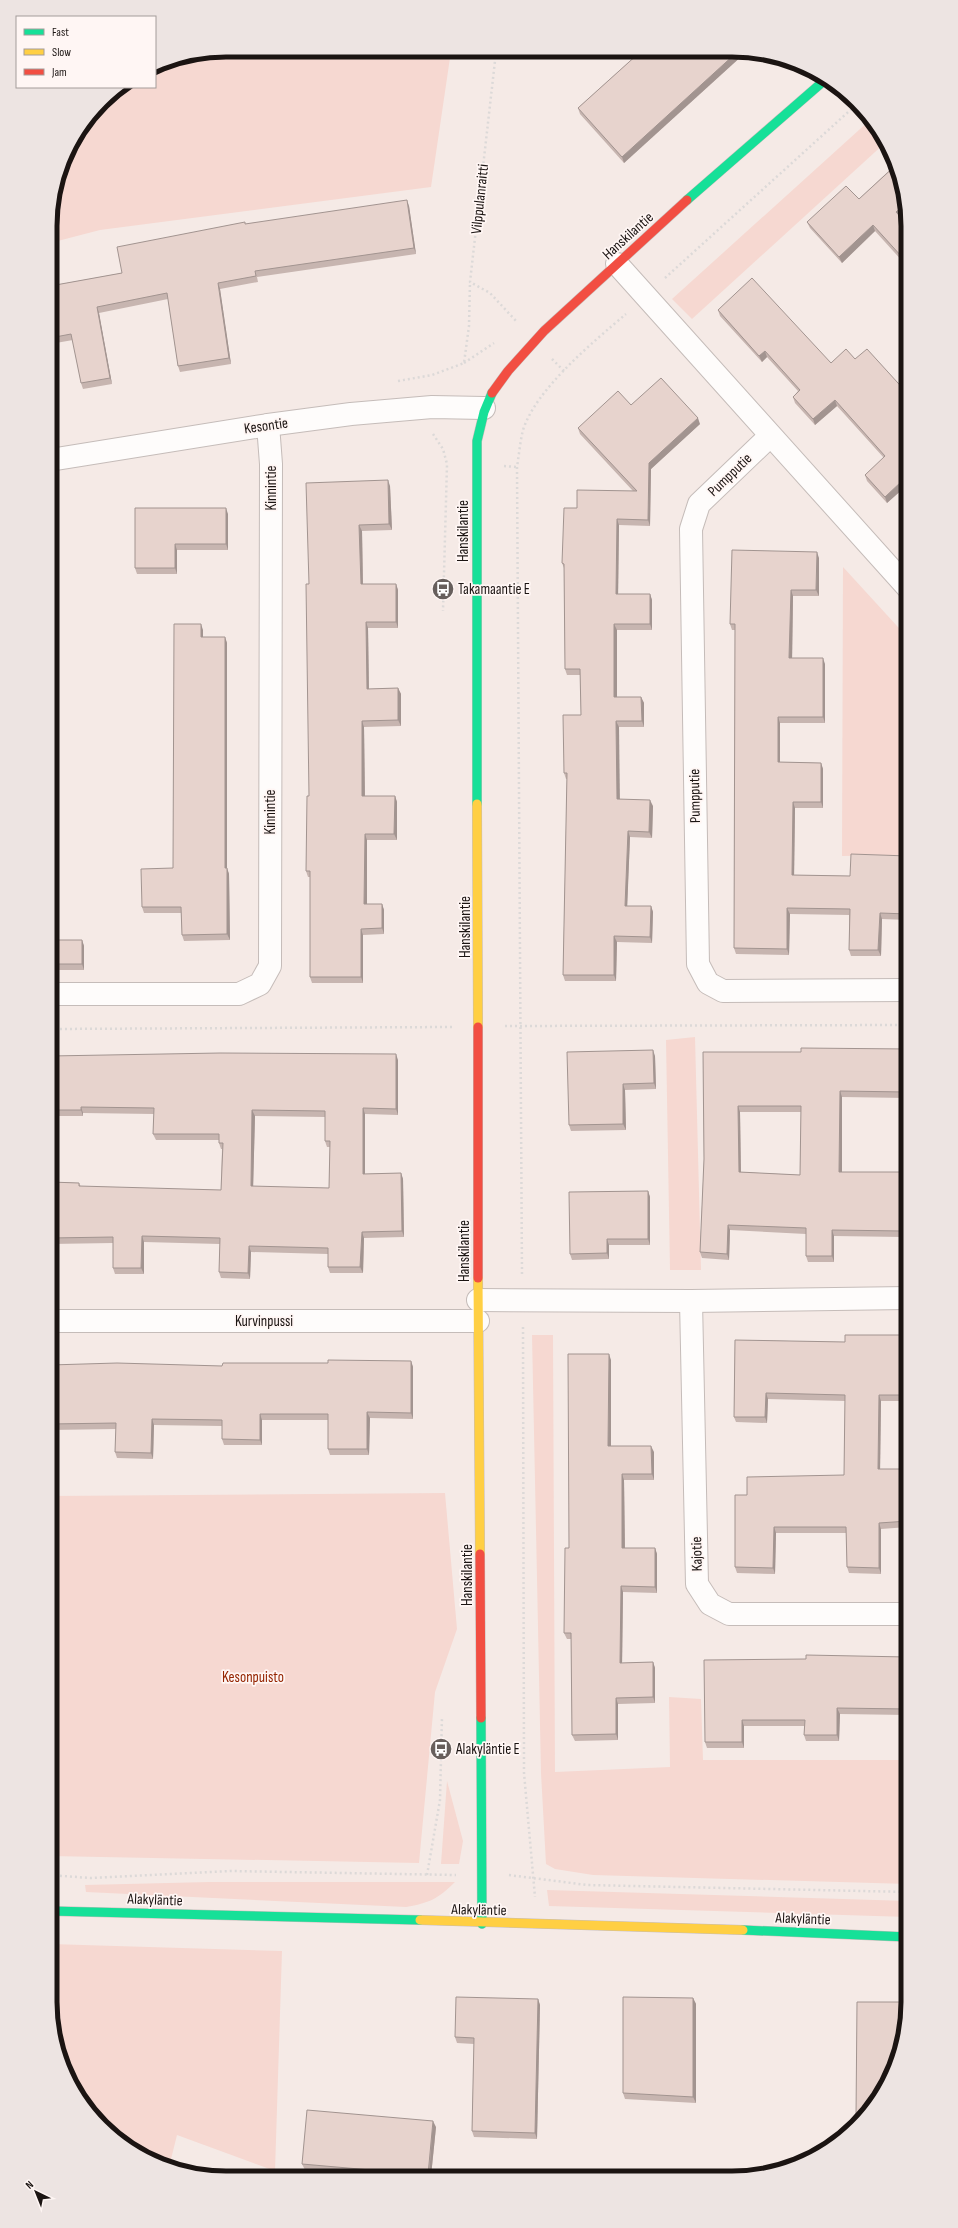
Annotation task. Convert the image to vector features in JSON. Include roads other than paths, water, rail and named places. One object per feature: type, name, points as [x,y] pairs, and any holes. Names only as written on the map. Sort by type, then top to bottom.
[{"type":"street","name":"Hanskilantie","points":[[482,1924],[478,1321],[477,441],[484,408],[496,386],[513,363],[534,340],[617,264],[822,83]]},
{"type":"street","points":[[617,264],[901,580]]},
{"type":"street","name":"Kesontie","points":[[57,459],[268,425],[432,407],[484,408]]},
{"type":"street","name":"Kinnintie","points":[[57,994],[239,994],[260,984],[270,966],[271,464],[268,425]]},
{"type":"street","name":"Pumpputie","points":[[770,436],[699,504],[691,529],[698,964],[708,983],[723,991],[901,990]]},
{"type":"street","points":[[478,1300],[691,1301],[901,1298]]},
{"type":"street","name":"Kajotie","points":[[691,1301],[698,1584],[710,1604],[730,1614],[901,1614]]},
{"type":"street","name":"Kurvinpussi","points":[[57,1321],[478,1321]]},
{"type":"street","name":"Alakyläntie","points":[[57,1911],[482,1924],[678,1927],[901,1937]]},
{"type":"place","name":"Takamaantie E","points":[[443,589]]},
{"type":"place","name":"Alakyläntie E","points":[[441,1749]]},
{"type":"park label","name":"Kesonpuisto","points":[[253,1677]]}]
